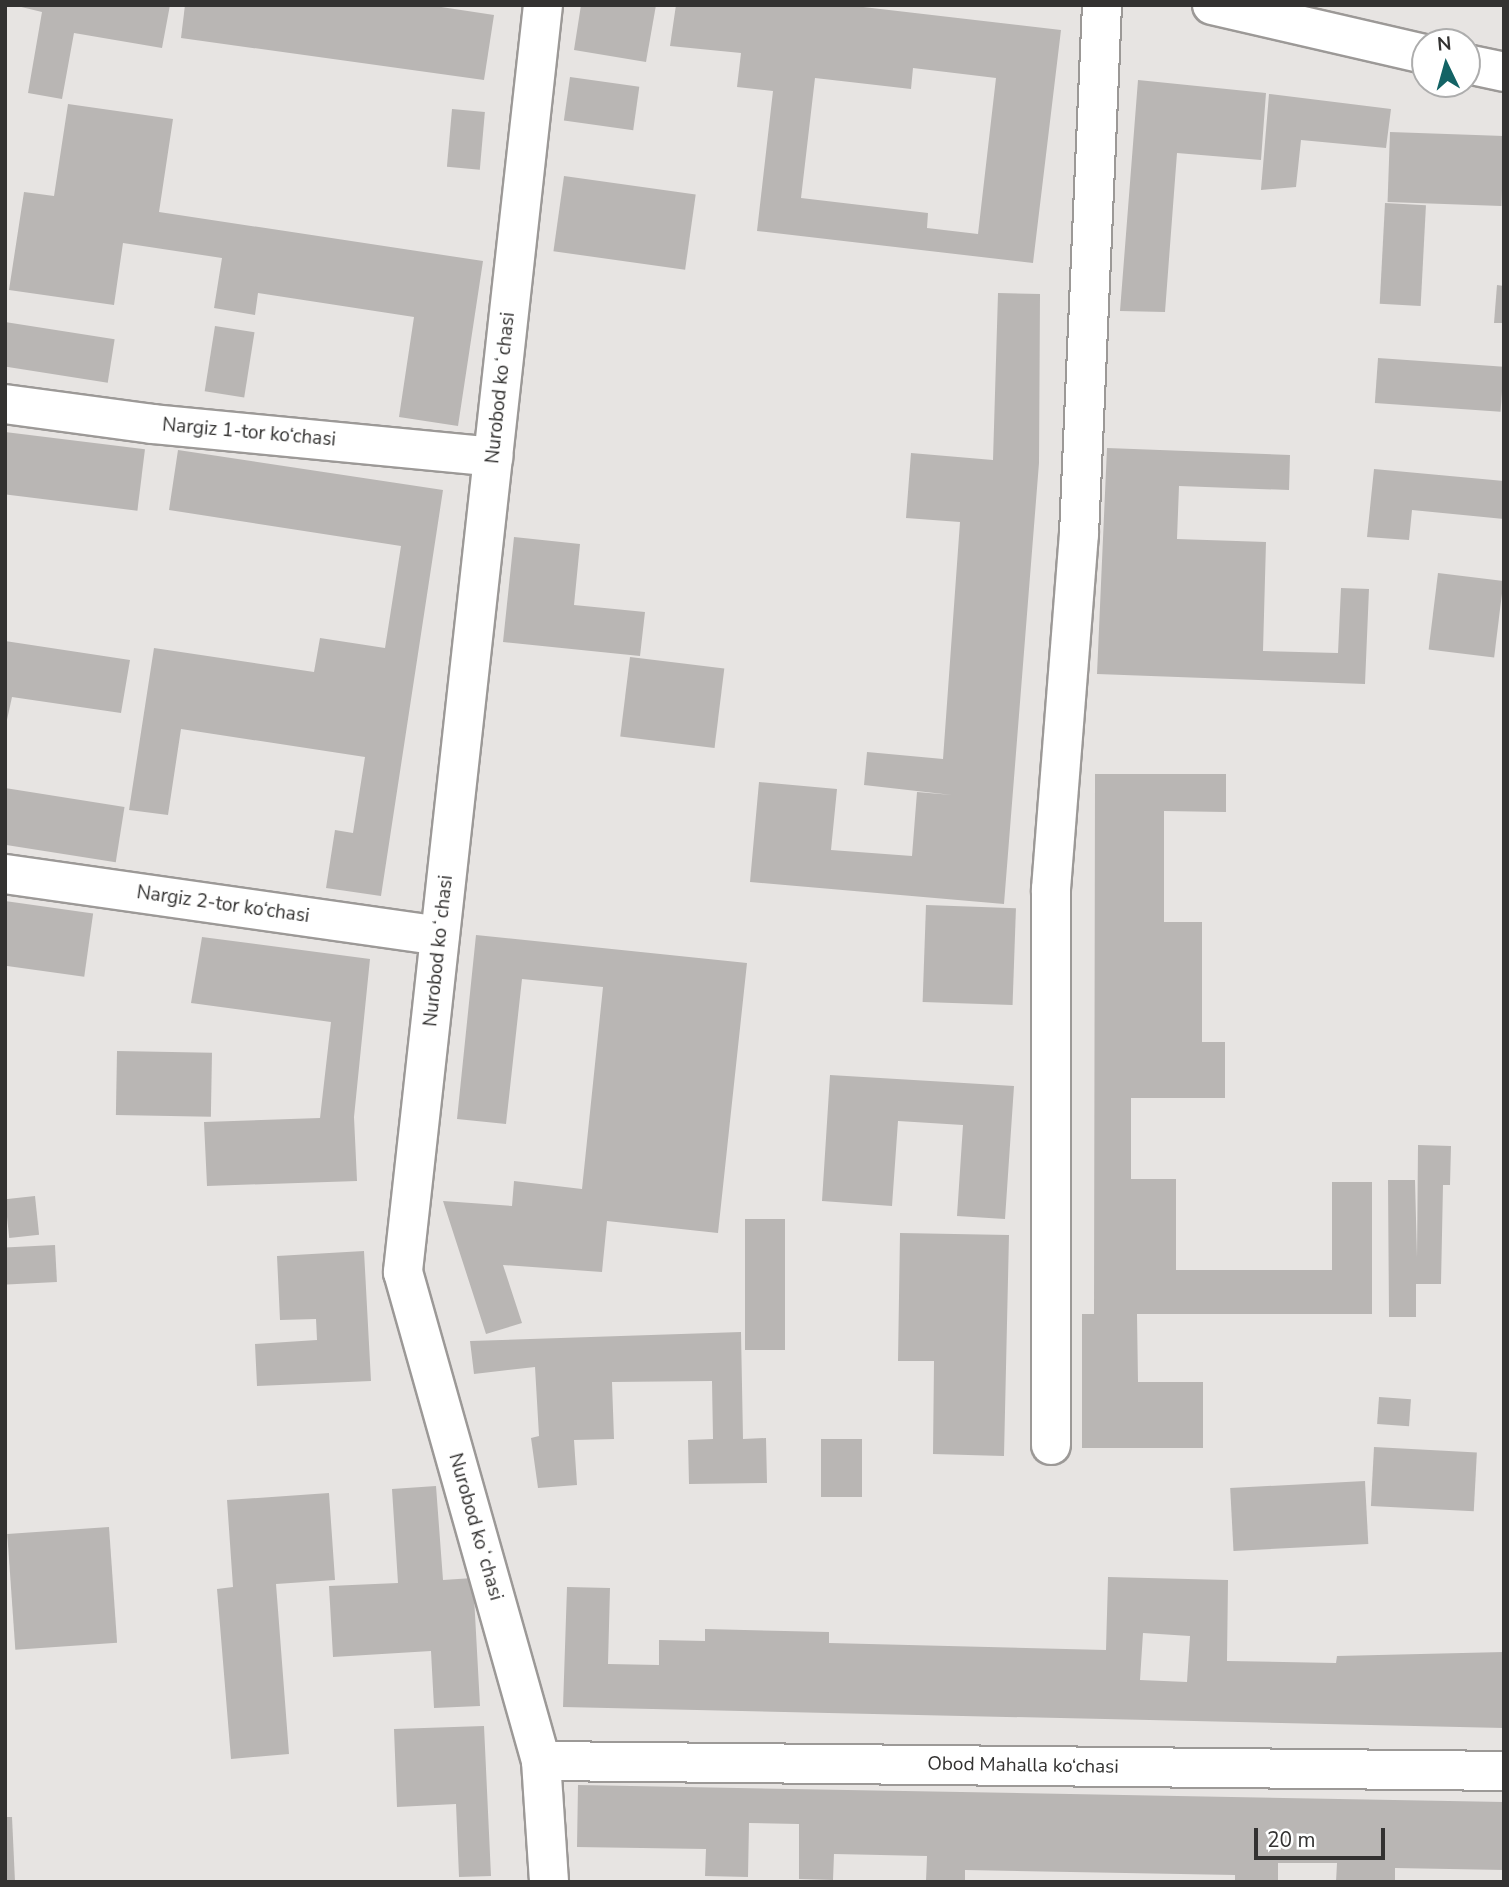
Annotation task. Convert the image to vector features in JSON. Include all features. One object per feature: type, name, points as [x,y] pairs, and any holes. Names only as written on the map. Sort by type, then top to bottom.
[{"type":"street","name":"Nurobod koʻchasi","points":[[543,5],[404,1272],[541,1761],[549,1882]]},
{"type":"street","points":[[1051,1445],[1051,889],[1079,534],[1102,5]]},
{"type":"street","points":[[1223,6],[1411,51]]},
{"type":"street","points":[[1481,67],[1504,72]]},
{"type":"street","name":"Nargiz 1-tor ko‘chasi","points":[[5,404],[152,424],[493,457]]},
{"type":"street","name":"Nargiz 2-tor ko‘chasi","points":[[5,874],[440,936]]},
{"type":"street","name":"Obod Mahalla ko‘chasi","points":[[541,1761],[1504,1771]]},
{"type":"building","points":[[13,5],[170,5],[162,48],[74,33],[62,99],[28,93],[42,12]]},
{"type":"building","points":[[185,5],[428,5],[494,15],[484,80],[181,38]]},
{"type":"building","points":[[581,5],[656,5],[646,62],[574,50]]},
{"type":"building","points":[[676,5],[846,5],[1061,30],[1033,263],[757,231],[773,91],[737,87],[741,53],[670,46]],"holes":[[[913,68],[996,78],[978,234],[927,228],[928,213],[801,198],[815,78],[911,89]]]},
{"type":"building","points":[[570,77],[639,87],[633,130],[564,121]]},
{"type":"building","points":[[1138,80],[1266,93],[1261,160],[1177,153],[1165,312],[1120,311]]},
{"type":"building","points":[[1269,94],[1391,109],[1386,148],[1301,140],[1296,187],[1261,190]]},
{"type":"building","points":[[68,104],[173,119],[159,212],[483,261],[458,426],[399,417],[414,317],[258,293],[255,315],[214,308],[222,258],[123,243],[114,305],[9,290],[24,192],[54,196]]},
{"type":"building","points":[[452,109],[485,112],[480,170],[447,167]]},
{"type":"building","points":[[1390,132],[1504,136],[1501,206],[1388,202]]},
{"type":"building","points":[[564,176],[696,195],[685,270],[553,251]]},
{"type":"building","points":[[1385,203],[1426,205],[1421,306],[1380,304]]},
{"type":"building","points":[[1497,285],[1504,286],[1504,323],[1494,323]]},
{"type":"building","points":[[998,293],[1040,294],[1039,463],[1004,904],[750,882],[759,782],[837,789],[831,850],[912,856],[917,792],[952,795],[864,785],[867,752],[943,759],[960,522],[906,518],[911,453],[993,460]]},
{"type":"building","points":[[5,322],[115,339],[108,383],[5,367]]},
{"type":"building","points":[[215,326],[255,332],[244,397],[205,391]]},
{"type":"building","points":[[1378,358],[1504,367],[1501,412],[1375,403]]},
{"type":"building","points":[[5,432],[145,449],[137,511],[5,494]]},
{"type":"building","points":[[1107,448],[1290,455],[1289,490],[1179,486],[1177,539],[1266,542],[1263,651],[1338,653],[1341,588],[1369,589],[1365,684],[1097,674]]},
{"type":"building","points":[[178,450],[443,490],[381,896],[326,888],[335,830],[353,833],[365,757],[181,729],[168,815],[129,810],[154,648],[314,672],[320,638],[385,648],[401,546],[169,510]]},
{"type":"building","points":[[1374,469],[1504,481],[1504,519],[1412,510],[1409,540],[1367,537]]},
{"type":"building","points":[[514,537],[580,544],[574,605],[645,612],[640,656],[503,642]]},
{"type":"building","points":[[1438,573],[1504,581],[1494,657],[1429,649]]},
{"type":"building","points":[[5,641],[130,660],[121,713],[12,697],[5,729]]},
{"type":"building","points":[[630,657],[724,669],[715,748],[620,736]]},
{"type":"building","points":[[1095,774],[1226,774],[1226,812],[1164,811],[1164,922],[1202,922],[1202,1042],[1225,1042],[1225,1098],[1131,1098],[1131,1179],[1176,1179],[1176,1270],[1332,1270],[1332,1182],[1372,1182],[1372,1314],[1137,1314],[1138,1382],[1203,1382],[1203,1448],[1082,1448],[1082,1314],[1094,1314]]},
{"type":"building","points":[[5,788],[125,807],[116,862],[5,845]]},
{"type":"building","points":[[5,901],[93,913],[84,977],[5,966]]},
{"type":"building","points":[[926,905],[1016,908],[1013,1005],[923,1002]]},
{"type":"building","points":[[476,935],[747,963],[718,1233],[607,1221],[602,1272],[503,1265],[522,1323],[486,1334],[443,1201],[512,1206],[514,1181],[582,1189],[603,987],[522,979],[506,1124],[457,1119]]},
{"type":"building","points":[[202,937],[370,959],[354,1117],[357,1181],[207,1186],[204,1122],[320,1118],[331,1022],[191,1003]]},
{"type":"building","points":[[117,1051],[212,1053],[211,1117],[116,1115]]},
{"type":"building","points":[[830,1075],[1014,1086],[1005,1219],[957,1216],[963,1125],[898,1121],[892,1206],[822,1201]]},
{"type":"building","points":[[1418,1145],[1451,1146],[1450,1185],[1443,1185],[1441,1284],[1416,1284],[1416,1317],[1389,1317],[1388,1180],[1415,1180],[1417,1258]]},
{"type":"building","points":[[35,1196],[39,1235],[9,1238],[5,1199]]},
{"type":"building","points":[[745,1219],[785,1219],[785,1350],[745,1350]]},
{"type":"building","points":[[900,1233],[1009,1235],[1004,1456],[933,1454],[934,1361],[898,1361]]},
{"type":"building","points":[[55,1245],[57,1282],[7,1285],[5,1248]]},
{"type":"building","points":[[364,1251],[371,1381],[257,1386],[255,1344],[317,1340],[316,1319],[280,1320],[277,1256]]},
{"type":"building","points":[[741,1332],[743,1439],[766,1438],[767,1483],[689,1484],[688,1440],[713,1439],[712,1381],[612,1382],[614,1439],[574,1440],[577,1485],[538,1488],[531,1438],[539,1436],[535,1367],[474,1374],[470,1341]]},
{"type":"building","points":[[1379,1397],[1411,1399],[1409,1426],[1377,1424]]},
{"type":"building","points":[[821,1439],[862,1439],[862,1497],[821,1497]]},
{"type":"building","points":[[1374,1447],[1477,1452],[1474,1511],[1371,1506]]},
{"type":"building","points":[[1365,1481],[1368,1544],[1233,1551],[1230,1488]]},
{"type":"building","points":[[436,1486],[443,1580],[473,1578],[480,1706],[434,1708],[431,1651],[333,1657],[329,1586],[398,1583],[392,1489]]},
{"type":"building","points":[[329,1493],[335,1580],[276,1584],[289,1754],[231,1759],[217,1589],[233,1587],[227,1500]]},
{"type":"building","points":[[109,1527],[117,1643],[15,1650],[7,1534]]},
{"type":"building","points":[[1108,1577],[1228,1580],[1227,1661],[1336,1663],[1337,1656],[1504,1652],[1504,1728],[563,1707],[567,1587],[610,1588],[608,1664],[659,1665],[659,1640],[705,1641],[705,1629],[829,1632],[829,1643],[1106,1650]],"holes":[[[1143,1633],[1190,1636],[1187,1682],[1140,1680]]]},
{"type":"building","points":[[484,1726],[491,1876],[459,1877],[456,1804],[397,1807],[394,1729]]},
{"type":"building","points":[[578,1785],[1504,1802],[1504,1870],[1395,1868],[1395,1882],[1336,1882],[1337,1863],[1278,1863],[1278,1882],[1235,1882],[1235,1875],[965,1870],[965,1882],[953,1882],[926,1881],[927,1856],[834,1854],[833,1880],[799,1879],[799,1824],[749,1823],[748,1877],[705,1876],[706,1849],[577,1847]]},
{"type":"building","points":[[5,1817],[12,1817],[15,1882],[5,1882]]}]
